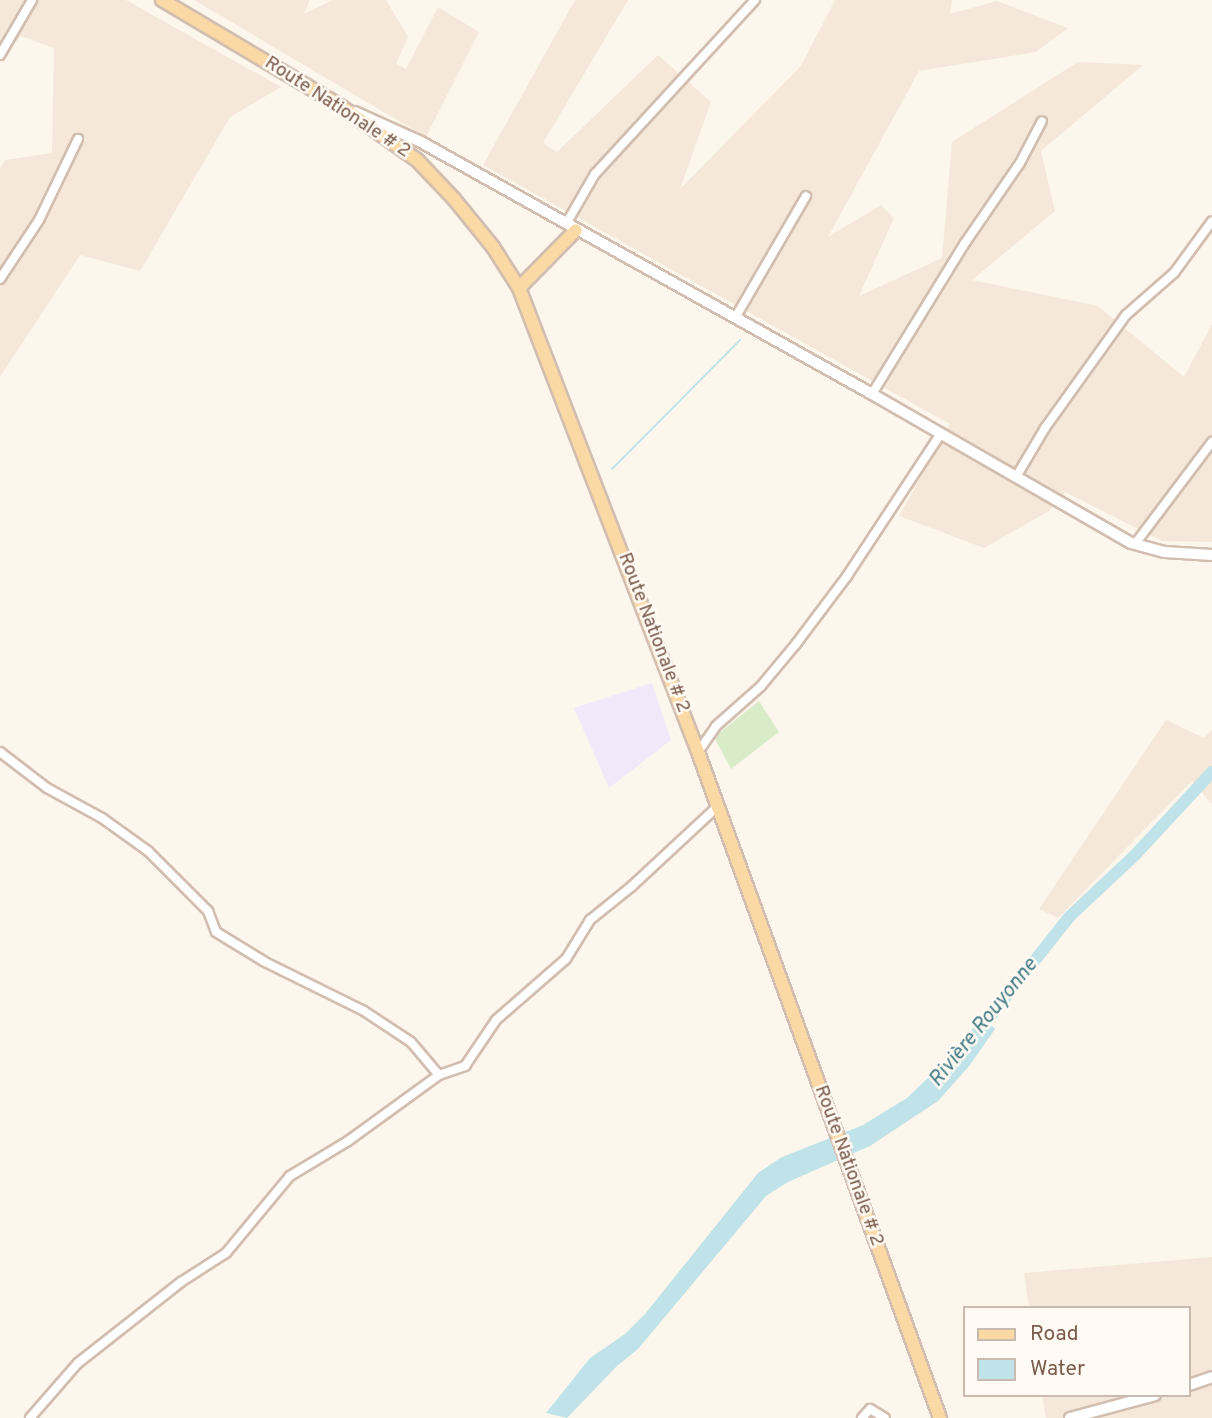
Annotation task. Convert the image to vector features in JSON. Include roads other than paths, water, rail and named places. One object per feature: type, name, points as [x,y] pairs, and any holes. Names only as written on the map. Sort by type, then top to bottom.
[{"type":"main road","name":"Route Nationale # 2","points":[[162,0],[382,133],[436,179],[493,247],[519,288],[698,752],[716,808],[940,1418]]},
{"type":"main road","points":[[339,105],[421,142],[1135,544],[1165,552],[1212,555]]},
{"type":"main road","points":[[519,288],[571,227]]},
{"type":"street","points":[[0,55],[32,0]]},
{"type":"street","points":[[571,227],[595,174],[755,0]]},
{"type":"street","points":[[872,394],[965,243],[1031,145],[1042,121]]},
{"type":"street","points":[[0,279],[39,220],[78,139]]},
{"type":"street","points":[[734,318],[806,196]]},
{"type":"street","points":[[1016,477],[1045,428],[1126,315],[1174,273],[1212,221]]},
{"type":"street","points":[[698,752],[716,726],[761,686],[796,644],[847,576],[940,435]]},
{"type":"street","points":[[1135,544],[1212,442]]},
{"type":"street","points":[[0,752],[47,788],[102,818],[148,851],[208,911],[216,932],[265,962],[364,1011],[411,1042],[439,1075]]},
{"type":"street","points":[[30,1418],[78,1363],[181,1282],[226,1253],[290,1177],[348,1141],[439,1075],[465,1066],[496,1020],[566,959],[590,920],[632,886],[716,808]]},
{"type":"street","points":[[1191,1384],[1212,1377]]},
{"type":"street","points":[[1070,1418],[1148,1397]]},
{"type":"street","points":[[862,1418],[870,1409],[885,1418]]},
{"type":"water","points":[[982,1016],[995,1029],[970,1065],[938,1101],[870,1146],[788,1182],[766,1196],[638,1349],[617,1366],[567,1418],[546,1413],[590,1358],[625,1334],[645,1314],[758,1173],[782,1157],[863,1125],[907,1098],[955,1052]]},
{"type":"waterway","points":[[612,469],[740,340]]},
{"type":"waterway","name":"Rivière Rouyonne","points":[[978,1032],[1069,917],[1136,854],[1212,772]]}]
